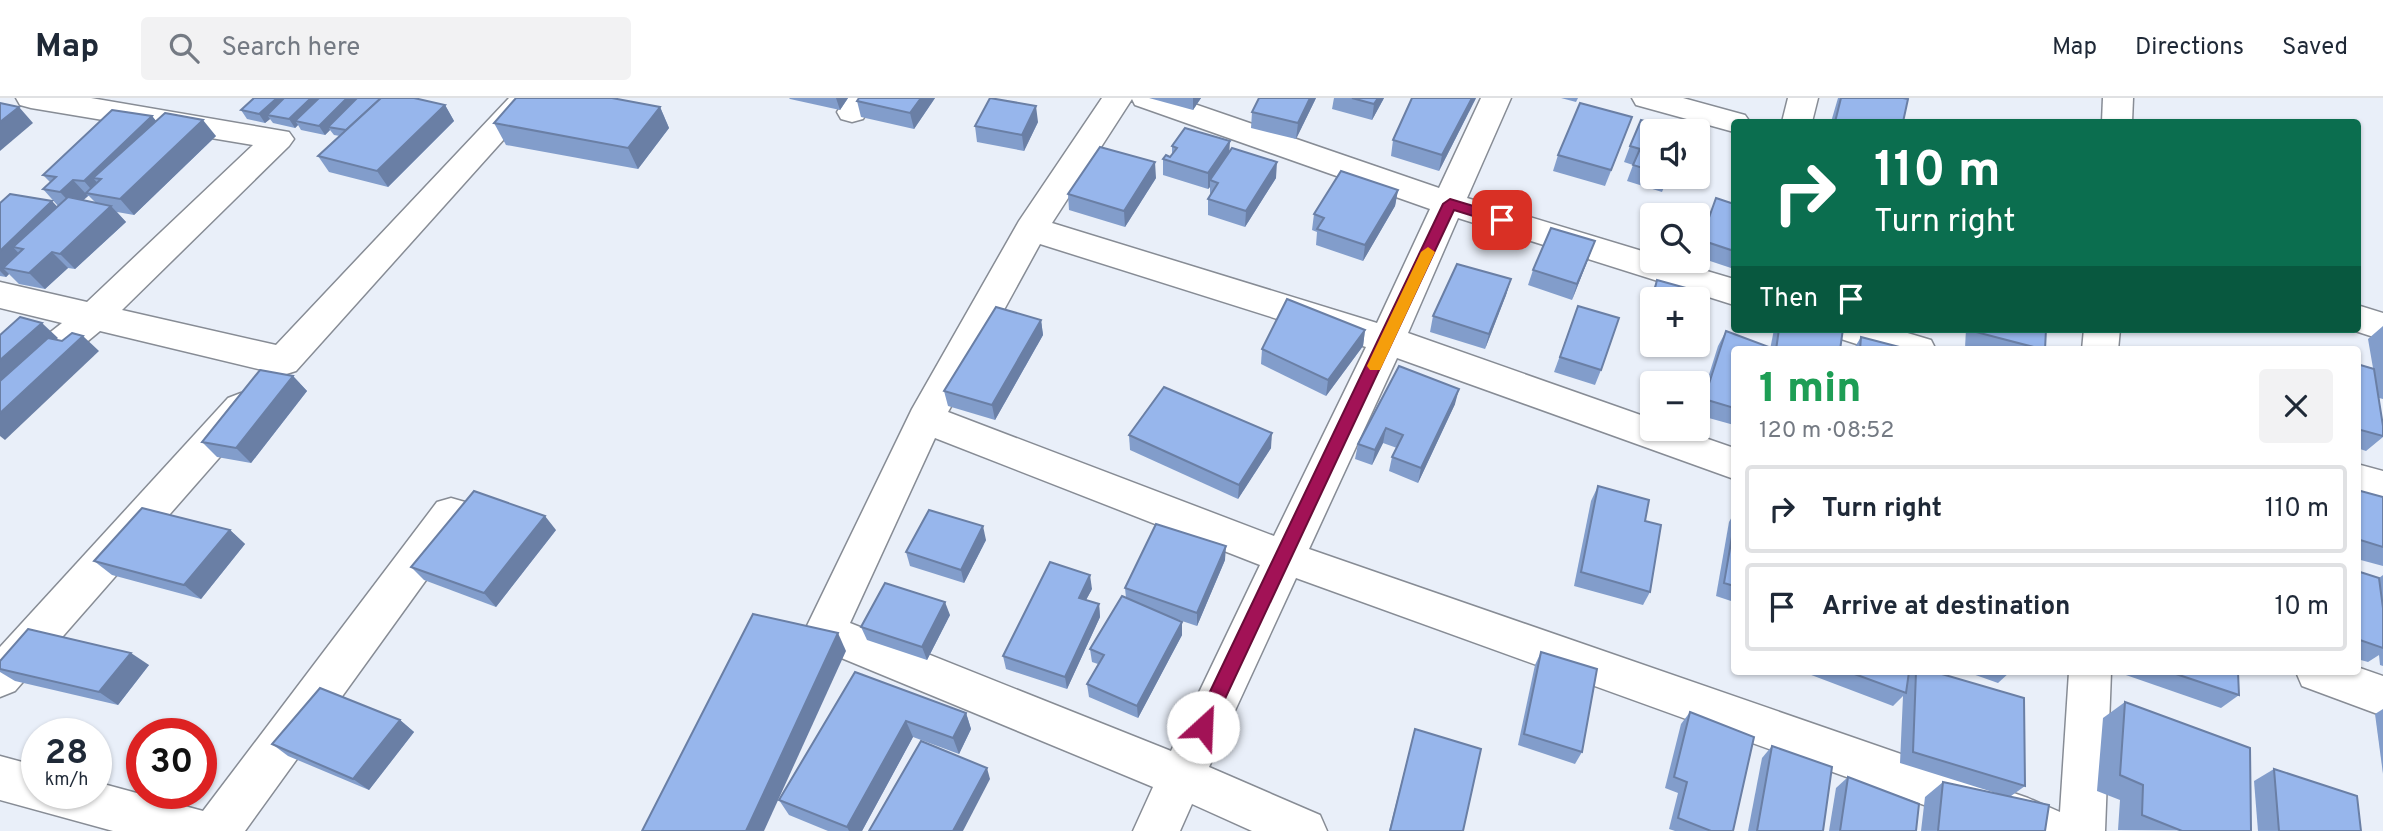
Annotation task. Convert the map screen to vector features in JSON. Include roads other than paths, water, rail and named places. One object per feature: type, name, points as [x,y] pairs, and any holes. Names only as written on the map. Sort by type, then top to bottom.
[{"type":"street","points":[[0,677],[283,361],[526,98]]},
{"type":"street","points":[[1117,98],[1031,229],[925,419],[825,632],[1180,776],[1304,831]]},
{"type":"street","points":[[1146,98],[1450,204],[1731,291]]},
{"type":"street","points":[[1156,831],[1387,340],[1496,98]]},
{"type":"street","points":[[1647,98],[1731,121]]},
{"type":"street","points":[[1798,119],[1802,98]]},
{"type":"street","points":[[2117,119],[2118,98]]},
{"type":"street","points":[[0,393],[92,318],[278,139],[45,99]]},
{"type":"street","points":[[1031,229],[1387,340],[1731,463]]},
{"type":"street","points":[[0,295],[283,361]]},
{"type":"street","points":[[2361,319],[2383,327]]},
{"type":"street","points":[[1864,333],[1905,346]]},
{"type":"street","points":[[925,419],[1284,557],[2028,820],[2050,831]]},
{"type":"street","points":[[2361,481],[2383,487]]},
{"type":"street","points":[[217,831],[451,514]]},
{"type":"street","points":[[2082,831],[2090,675]]},
{"type":"street","points":[[2325,675],[2383,696]]},
{"type":"street","points":[[0,778],[21,784]]},
{"type":"street","points":[[112,809],[196,831]]}]
